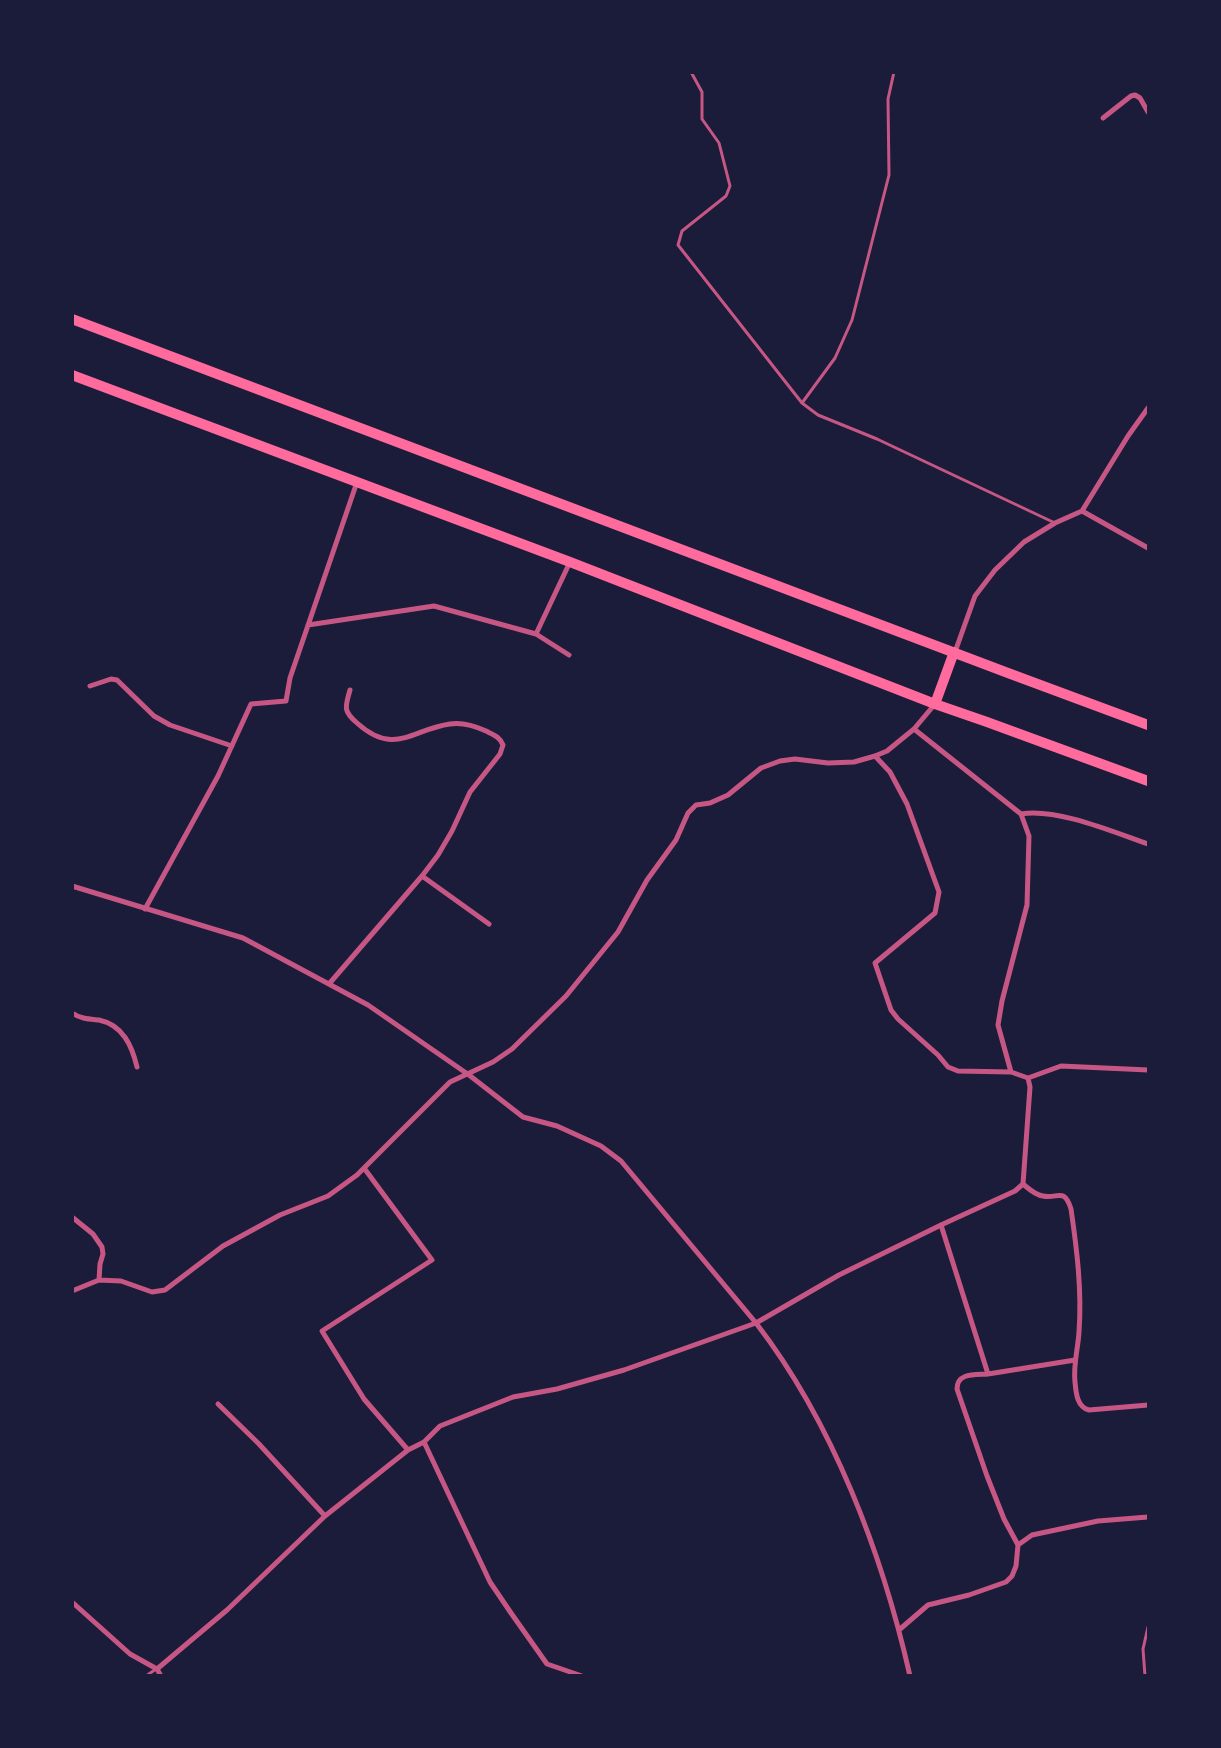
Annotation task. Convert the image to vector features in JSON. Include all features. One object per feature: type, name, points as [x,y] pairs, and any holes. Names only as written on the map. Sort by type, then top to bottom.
[{"type":"main road","points":[[72,319],[1148,725]]},
{"type":"main road","points":[[72,375],[570,562],[935,704],[1148,780]]},
{"type":"main road","points":[[935,704],[954,652]]},
{"type":"street","points":[[1103,118],[1134,95],[1140,98],[1148,112]]},
{"type":"street","points":[[954,652],[975,596],[985,583],[1011,553],[1024,542],[1055,524],[1082,512],[1128,436],[1148,408]]},
{"type":"street","points":[[145,909],[218,776],[251,704],[286,701],[290,678],[358,482]]},
{"type":"street","points":[[1082,512],[1148,548]]},
{"type":"street","points":[[536,634],[570,562]]},
{"type":"street","points":[[308,625],[434,606],[536,634],[569,655]]},
{"type":"street","points":[[90,686],[111,679],[116,680],[154,716],[211,740],[232,746]]},
{"type":"street","points":[[328,984],[438,855],[470,792],[500,754],[503,745],[502,740],[497,736],[475,726],[451,723],[406,738],[394,740],[374,735],[349,716],[345,707],[350,690]]},
{"type":"street","points":[[72,1291],[99,1280],[121,1282],[152,1292],[165,1290],[223,1246],[280,1215],[328,1196],[357,1176],[450,1082],[469,1075],[493,1062],[512,1048],[566,996],[618,932],[647,880],[676,840],[688,813],[696,805],[710,803],[728,795],[762,768],[780,761],[795,759],[828,763],[854,762],[875,756],[886,751],[914,729],[935,704]]},
{"type":"street","points":[[914,729],[1021,814],[1028,836],[1027,905],[1002,1001],[998,1025],[1011,1072]]},
{"type":"street","points":[[875,756],[890,772],[907,804],[939,892],[935,913],[875,963],[891,1010],[938,1055],[948,1068],[958,1071],[1011,1072],[1028,1078],[1062,1066],[1148,1070]]},
{"type":"street","points":[[1021,814],[1034,812],[1069,819],[1148,844]]},
{"type":"street","points":[[422,876],[489,924]]},
{"type":"street","points":[[72,886],[243,938],[368,1005],[469,1075],[523,1117],[557,1126],[601,1146],[621,1161],[756,1323],[773,1345],[799,1386],[857,1502],[900,1630],[910,1676]]},
{"type":"street","points":[[72,1012],[87,1019],[113,1025],[125,1036],[133,1049],[136,1067]]},
{"type":"street","points":[[157,1669],[227,1610],[325,1516],[408,1450],[424,1442],[440,1426],[513,1397],[557,1389],[624,1370],[756,1323],[839,1275],[941,1224],[1015,1191],[1022,1184],[1030,1087],[1028,1078]]},
{"type":"street","points":[[364,1168],[432,1260],[322,1331],[364,1399],[408,1450]]},
{"type":"street","points":[[1022,1184],[1035,1194],[1045,1197],[1058,1194],[1064,1196],[1072,1209],[1079,1262],[1079,1333],[1074,1381],[1078,1402],[1085,1409],[1089,1410],[1148,1405]]},
{"type":"street","points":[[72,1217],[93,1234],[102,1247],[103,1254],[99,1280]]},
{"type":"street","points":[[941,1224],[988,1374]]},
{"type":"street","points":[[900,1630],[928,1605],[969,1595],[1006,1582],[1012,1576],[1016,1566],[1018,1545],[1004,1519],[987,1476],[957,1389],[957,1384],[965,1376],[1075,1360]]},
{"type":"street","points":[[218,1404],[259,1444],[325,1516]]},
{"type":"street","points":[[424,1442],[490,1582],[547,1664],[582,1676]]},
{"type":"street","points":[[1018,1545],[1032,1535],[1098,1521],[1148,1517]]},
{"type":"street","points":[[72,1602],[130,1654],[157,1669],[162,1676]]},
{"type":"lane","points":[[691,72],[702,92],[702,119],[719,143],[730,186],[726,196],[682,231],[678,245],[802,403],[818,415],[877,439],[1055,524]]},
{"type":"lane","points":[[802,403],[835,358],[852,320],[888,183],[890,163],[888,99],[894,72]]},
{"type":"lane","points":[[1145,1676],[1143,1649],[1148,1627]]},
{"type":"lane","points":[[146,1676],[157,1669]]}]
